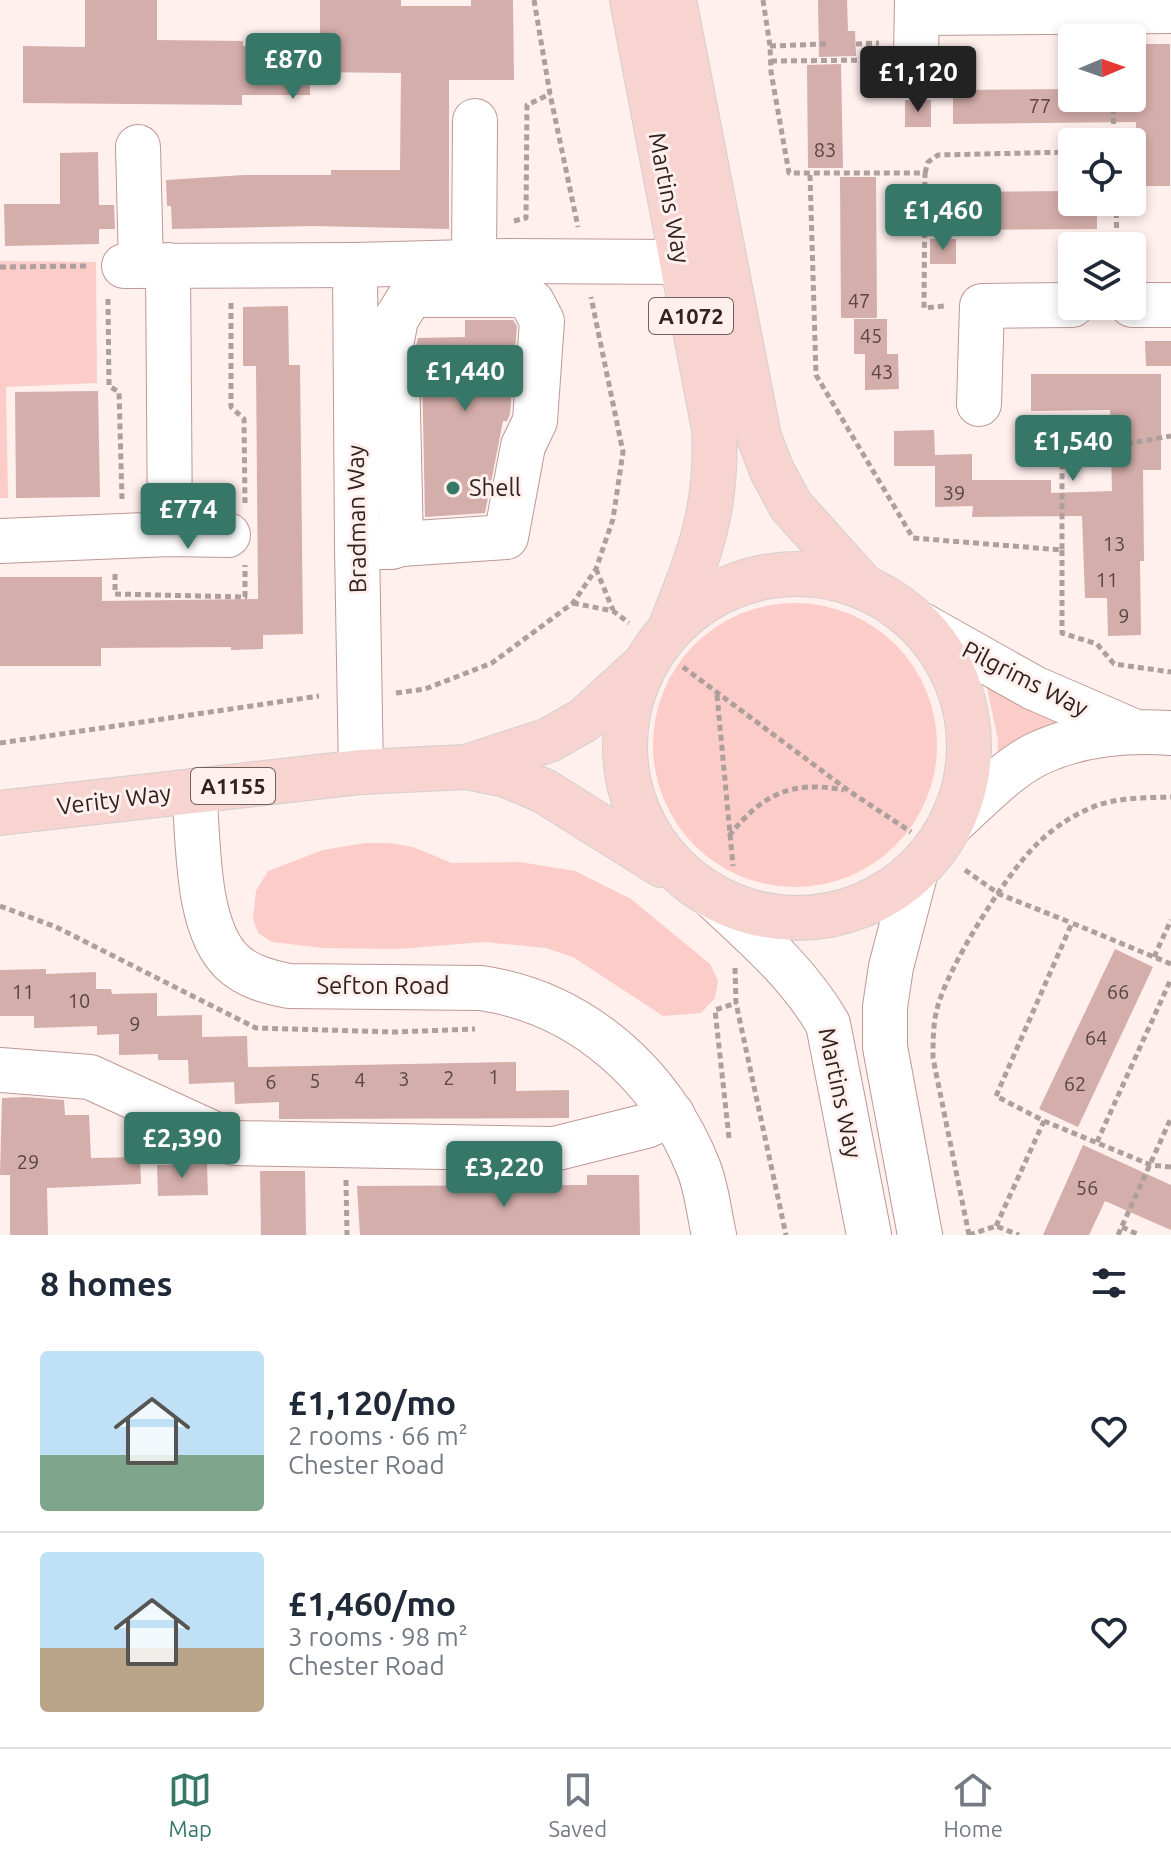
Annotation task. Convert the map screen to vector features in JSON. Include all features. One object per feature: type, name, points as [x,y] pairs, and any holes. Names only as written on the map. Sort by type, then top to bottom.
[{"type":"main road","name":"Martins Way","points":[[632,0],[714,429],[716,469],[710,516],[698,557],[629,703],[624,742],[628,782],[640,819],[661,853],[712,882],[755,914],[798,919],[841,913],[882,897],[926,843],[965,784],[970,741],[963,698],[946,659],[920,624],[893,602],[862,585],[821,574],[780,573],[739,582],[701,601],[656,646]]},
{"type":"main road","name":"Martins Way","points":[[674,0],[759,437],[772,471],[791,506],[862,585]]},
{"type":"main road","name":"Verity Way","points":[[466,767],[549,740],[584,720],[656,646]]},
{"type":"main road","name":"Verity Way","points":[[0,813],[361,772],[466,767],[506,775],[544,791],[712,882]]},
{"type":"street","points":[[916,59],[917,6],[1171,11]]},
{"type":"street","points":[[475,121],[490,261]]},
{"type":"street","points":[[138,147],[144,265],[170,534]]},
{"type":"street","points":[[144,265],[680,262]]},
{"type":"street","name":"Bradman Way","points":[[355,265],[372,357],[357,547],[361,772]]},
{"type":"street","points":[[357,547],[506,537],[523,446],[535,421],[542,321],[532,302],[520,295],[411,295],[372,357],[397,369],[401,544]]},
{"type":"street","points":[[979,404],[965,306],[1058,305]]},
{"type":"street","points":[[1146,305],[1171,305]]},
{"type":"street","points":[[0,541],[170,534],[228,535]]},
{"type":"street","name":"Pilgrims Way","points":[[920,624],[1034,688],[1151,732]]},
{"type":"street","name":"Pilgrims Way","points":[[926,843],[1035,755],[1072,740],[1151,732]]},
{"type":"street","name":"Sefton Road","points":[[194,791],[207,912],[220,946],[233,963],[267,981],[289,986],[450,986],[507,992],[568,1016],[595,1033],[641,1074],[672,1114],[700,1172],[714,1235]]},
{"type":"street","name":"Martins Way","points":[[920,1235],[885,1047],[885,1007],[891,967],[926,843]]},
{"type":"street","name":"Martins Way","points":[[712,882],[811,995],[828,1024],[869,1235]]},
{"type":"street","points":[[0,1070],[90,1077],[234,1143],[554,1149],[646,1126],[672,1114]]},
{"type":"path","points":[[534,0],[581,241]]},
{"type":"path","points":[[763,0],[789,173],[925,173]]},
{"type":"path","points":[[770,46],[826,44]]},
{"type":"path","points":[[771,61],[916,59]]},
{"type":"path","points":[[490,261],[509,222],[526,218],[527,105],[550,94]]},
{"type":"path","points":[[965,306],[924,308],[925,173],[928,162],[938,155],[1058,152]]},
{"type":"path","points":[[810,175],[816,375],[913,538],[1062,550]]},
{"type":"path","points":[[0,267],[144,265]]},
{"type":"path","points":[[384,695],[425,689],[492,663],[573,603],[596,569],[613,519],[623,452],[590,288]]},
{"type":"path","points":[[1171,436],[1062,455],[1062,633],[1097,644],[1114,664],[1171,672]]},
{"type":"path","points":[[596,569],[613,611]]},
{"type":"path","points":[[573,603],[613,611],[717,694],[926,843]]},
{"type":"path","points":[[717,694],[729,836]]},
{"type":"path","points":[[0,743],[319,696]]},
{"type":"path","points":[[712,882],[729,836],[762,801],[799,786],[825,786],[849,791]]},
{"type":"path","points":[[1019,1235],[996,1226],[969,1235],[933,1058],[937,1008],[945,985],[999,894],[1034,847],[1056,828],[1086,810],[1112,800],[1171,797]]},
{"type":"path","points":[[965,870],[999,894],[1171,964]]},
{"type":"path","points":[[0,906],[56,927],[256,1028],[395,1032],[483,1029]]},
{"type":"path","points":[[1154,957],[1171,920]]},
{"type":"path","points":[[1072,923],[996,1096],[1044,1121],[1151,1165],[1171,1167]]},
{"type":"path","points":[[734,963],[736,1003],[786,1235]]},
{"type":"path","points":[[1097,1142],[1171,979]]},
{"type":"path","points":[[731,1151],[715,1010],[736,1003]]},
{"type":"path","points":[[1118,1235],[1171,1118]]},
{"type":"path","points":[[996,1226],[1044,1121]]},
{"type":"path","points":[[345,1146],[347,1235]]},
{"type":"path","points":[[1122,1227],[1139,1235]]},
{"type":"shaded area","points":[[0,261],[96,262],[97,383],[6,387],[8,498],[0,498]]},
{"type":"shaded area","points":[[781,603],[809,603],[836,609],[862,620],[896,644],[913,666],[926,691],[935,717],[935,773],[926,799],[913,824],[896,846],[862,870],[836,881],[809,887],[781,887],[754,881],[728,870],[694,846],[670,812],[659,786],[653,759],[653,731],[659,704],[670,678],[694,644],[728,620],[754,609]]},
{"type":"shaded area","points":[[986,683],[1014,703],[1059,723],[997,761],[998,740]]},
{"type":"shaded area","points":[[365,843],[413,847],[452,863],[520,862],[575,871],[631,899],[710,964],[718,981],[715,998],[701,1013],[663,1016],[573,957],[546,948],[484,942],[397,949],[324,948],[272,942],[258,933],[253,919],[256,891],[268,871],[323,850]]},
{"type":"building","points":[[85,0],[157,0],[157,40],[243,41],[243,46],[320,46],[320,0],[401,0],[401,6],[471,6],[471,0],[513,0],[514,80],[449,80],[449,229],[313,226],[172,229],[166,180],[244,175],[331,175],[331,170],[400,170],[401,73],[310,72],[310,95],[242,95],[242,105],[23,103],[23,46],[85,47]]},
{"type":"building","points":[[818,0],[847,0],[848,31],[855,31],[856,56],[819,57]]},
{"type":"building","points":[[1146,44],[1170,44],[1170,186],[1146,186],[1146,128],[1136,128],[1136,122],[953,124],[953,90],[1058,89],[1058,112],[1146,112]]},
{"type":"building","points":[[841,64],[843,168],[808,168],[807,65]]},
{"type":"building","points":[[905,100],[931,100],[931,127],[905,127]]},
{"type":"building","points":[[98,152],[99,205],[114,205],[115,229],[99,229],[99,244],[5,246],[4,204],[60,204],[60,153]]},
{"type":"building","points":[[840,177],[876,177],[877,318],[841,318]]},
{"type":"building","points":[[1058,191],[1058,216],[1097,216],[1097,229],[955,230],[955,192]]},
{"type":"building","points":[[930,239],[956,239],[956,264],[930,264]]},
{"type":"building","points":[[288,306],[289,365],[300,365],[303,634],[263,635],[263,649],[101,648],[101,666],[0,666],[0,577],[102,577],[102,601],[258,599],[256,366],[243,366],[243,307]]},
{"type":"building","points":[[854,319],[887,319],[887,354],[854,354]]},
{"type":"building","points":[[465,320],[513,320],[517,326],[510,414],[507,421],[503,421],[485,513],[425,517],[422,368],[415,351],[418,338],[465,337]]},
{"type":"building","points":[[1145,341],[1171,341],[1171,366],[1146,366]]},
{"type":"building","points":[[865,354],[898,354],[899,389],[865,390]]},
{"type":"building","points":[[1031,374],[1161,374],[1161,470],[1143,470],[1141,635],[1108,636],[1107,598],[1085,598],[1082,516],[972,517],[973,506],[935,507],[935,466],[894,466],[894,431],[934,430],[935,455],[972,454],[972,480],[1051,480],[1051,493],[1112,491],[1110,410],[1031,411]]},
{"type":"building","points":[[98,391],[100,497],[16,498],[15,392]]},
{"type":"building","points":[[1115,949],[1153,967],[1078,1127],[1039,1109]]},
{"type":"building","points":[[46,969],[46,974],[96,972],[96,989],[111,989],[112,994],[157,993],[157,1016],[202,1015],[202,1037],[247,1036],[248,1067],[516,1062],[516,1091],[569,1090],[569,1118],[279,1119],[279,1102],[235,1104],[234,1082],[189,1084],[188,1060],[158,1060],[158,1054],[119,1055],[119,1034],[97,1035],[97,1026],[34,1028],[34,1016],[0,1016],[0,970]]},
{"type":"building","points":[[2,1098],[64,1100],[65,1115],[89,1115],[91,1158],[140,1157],[141,1184],[47,1188],[48,1235],[10,1235],[10,1175],[0,1175]]},
{"type":"building","points":[[1083,1145],[1171,1185],[1171,1230],[1105,1201],[1089,1235],[1043,1235]]},
{"type":"building","points":[[207,1164],[208,1195],[158,1196],[157,1165]]},
{"type":"building","points":[[260,1171],[305,1171],[306,1235],[261,1235]]},
{"type":"building","points":[[587,1175],[639,1175],[640,1235],[360,1235],[357,1186],[587,1185]]},
{"type":"place","name":"Shell","points":[[453,488]]}]
